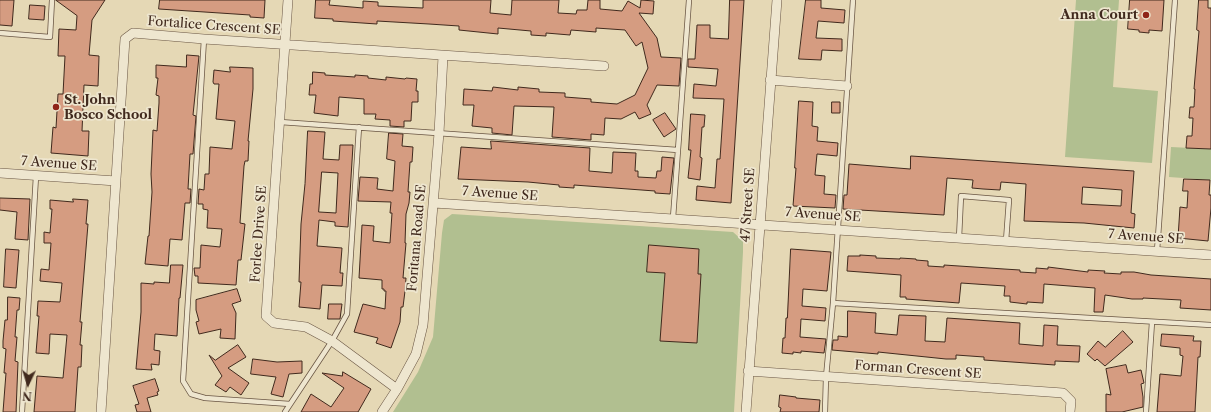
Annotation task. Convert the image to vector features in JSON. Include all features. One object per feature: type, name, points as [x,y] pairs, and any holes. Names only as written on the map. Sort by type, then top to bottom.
[{"type":"street","name":"Forlee Drive SE","points":[[288,0],[266,316],[274,323],[306,327],[332,341],[397,389]]},
{"type":"street","name":"47 Street SE","points":[[746,412],[777,0]]},
{"type":"street","name":"Fortalice Crescent SE","points":[[101,412],[125,39],[133,33],[443,56],[604,66]]},
{"type":"street","name":"Foritana Road SE","points":[[382,412],[397,389],[416,354],[423,325],[434,202],[443,56]]},
{"type":"street","points":[[770,80],[847,86]]},
{"type":"street","name":"7 Avenue SE","points":[[0,174],[116,181]]},
{"type":"street","name":"7 Avenue SE","points":[[434,202],[1211,255]]},
{"type":"street","name":"Forman Crescent SE","points":[[748,372],[1063,393],[1071,401],[1070,412]]},
{"type":"lane","points":[[0,33],[50,36],[52,0]]},
{"type":"lane","points":[[673,218],[689,0]]},
{"type":"lane","points":[[825,412],[826,377],[833,303],[853,0]]},
{"type":"lane","points":[[1158,251],[1175,0]]},
{"type":"lane","points":[[204,39],[183,381],[191,394],[205,398],[290,404]]},
{"type":"lane","points":[[280,122],[678,150]]},
{"type":"lane","points":[[285,412],[332,341],[347,314],[359,127]]},
{"type":"lane","points":[[22,412],[36,176]]},
{"type":"lane","points":[[959,238],[961,196],[1009,200],[1006,241]]},
{"type":"lane","points":[[833,303],[1211,325]]},
{"type":"lane","points":[[1146,412],[1152,322]]},
{"type":"green space","points":[[1076,0],[1119,0],[1113,87],[1158,91],[1152,163],[1065,157]]},
{"type":"green space","points":[[1171,147],[1211,149],[1211,180],[1169,177]]},
{"type":"green space","points":[[452,214],[733,232],[743,241],[734,412],[393,412],[418,372],[433,337],[444,220]]},
{"type":"building","points":[[0,0],[14,0],[12,26],[0,25]]},
{"type":"building","points":[[56,0],[105,0],[92,20],[89,55],[99,56],[98,86],[84,85],[82,131],[89,131],[88,156],[51,153],[53,127],[56,128],[58,94],[63,94],[65,56],[58,56],[59,29],[76,30],[77,16]]},
{"type":"building","points":[[160,0],[265,0],[264,18],[250,17],[250,15],[159,9]]},
{"type":"building","points":[[316,0],[330,0],[329,5],[363,8],[363,1],[378,2],[378,6],[423,8],[423,0],[491,0],[490,13],[511,15],[512,0],[559,0],[558,13],[576,14],[577,10],[587,10],[588,0],[600,0],[600,9],[622,11],[628,1],[640,8],[641,0],[654,1],[653,14],[639,13],[657,38],[661,57],[681,58],[679,86],[657,85],[647,105],[651,114],[639,119],[635,112],[621,119],[605,118],[604,135],[591,134],[591,140],[552,137],[554,107],[514,106],[512,135],[492,133],[492,128],[472,126],[474,105],[463,105],[464,89],[492,91],[493,87],[518,90],[518,87],[539,89],[539,92],[565,93],[565,97],[591,99],[591,102],[617,104],[635,95],[648,68],[642,42],[636,46],[625,30],[596,28],[596,32],[571,30],[570,35],[546,33],[546,36],[531,35],[531,31],[498,28],[498,34],[459,30],[459,26],[377,21],[377,24],[333,21],[333,19],[315,18]]},
{"type":"building","points":[[730,0],[744,0],[731,203],[696,200],[697,186],[715,188],[717,159],[720,159],[724,99],[693,98],[694,84],[716,86],[718,69],[688,67],[688,59],[695,59],[697,25],[710,25],[710,38],[728,39]]},
{"type":"building","points":[[806,0],[821,0],[821,8],[845,10],[844,23],[818,21],[816,38],[842,39],[842,51],[822,50],[821,60],[799,59]]},
{"type":"building","name":"Anna Court","points":[[1130,0],[1164,0],[1162,31],[1149,30],[1149,33],[1128,29]]},
{"type":"building","points":[[1199,0],[1208,0],[1208,8],[1211,8],[1211,149],[1186,148],[1187,136],[1192,136],[1193,118],[1189,118],[1190,107],[1194,107],[1199,31],[1197,30]]},
{"type":"building","points":[[30,5],[45,6],[44,20],[29,19]]},
{"type":"building","points":[[187,55],[199,56],[193,115],[196,116],[193,154],[190,154],[188,189],[191,189],[190,203],[185,203],[182,240],[170,239],[168,266],[145,264],[149,236],[152,192],[151,174],[153,130],[157,131],[159,103],[159,96],[156,95],[158,78],[156,78],[156,65],[186,67]]},
{"type":"building","points":[[230,67],[253,68],[248,161],[245,161],[244,166],[240,223],[245,224],[241,260],[238,260],[236,285],[198,283],[198,276],[195,276],[194,268],[200,268],[201,245],[220,247],[222,229],[207,228],[208,210],[203,209],[203,204],[198,204],[199,189],[204,190],[205,174],[209,174],[210,147],[232,149],[235,121],[216,119],[219,84],[214,84],[213,82],[214,70],[230,72]]},
{"type":"building","points":[[313,72],[325,73],[325,75],[355,77],[355,75],[368,76],[368,78],[386,80],[386,77],[417,79],[416,91],[418,91],[418,102],[412,102],[411,121],[404,121],[404,127],[390,126],[390,120],[375,119],[376,114],[364,114],[364,99],[339,97],[338,116],[314,113],[316,95],[309,95]]},
{"type":"building","points":[[799,101],[813,102],[812,126],[818,127],[817,141],[838,143],[837,156],[817,154],[815,175],[825,176],[824,194],[836,195],[835,208],[793,206]]},
{"type":"building","points":[[832,102],[840,102],[840,113],[832,113]]},
{"type":"building","points":[[665,113],[676,129],[664,137],[653,120]]},
{"type":"building","points":[[691,114],[705,115],[704,127],[702,127],[700,180],[688,178],[691,150],[689,150]]},
{"type":"building","points":[[308,131],[325,132],[323,159],[339,160],[340,145],[353,145],[348,227],[335,226],[335,222],[319,220],[317,246],[342,248],[340,273],[343,273],[342,286],[322,285],[320,309],[299,307],[301,282],[299,282],[301,224]],"holes":[[[322,172],[338,173],[336,213],[319,212]]]},
{"type":"building","points":[[389,133],[403,134],[402,146],[413,147],[412,162],[410,162],[408,192],[410,192],[409,203],[406,214],[406,243],[403,278],[406,278],[405,291],[403,307],[401,307],[400,322],[391,348],[376,343],[378,338],[354,332],[363,304],[385,309],[386,291],[382,289],[382,280],[359,278],[362,225],[374,226],[373,241],[390,243],[392,213],[390,213],[391,202],[358,201],[360,177],[378,178],[377,189],[393,191],[395,161],[387,159]]},
{"type":"building","points":[[491,141],[590,148],[589,171],[612,173],[613,152],[636,153],[635,171],[638,171],[638,177],[656,178],[657,171],[661,171],[662,157],[674,158],[670,194],[655,193],[655,191],[574,185],[574,188],[528,182],[458,179],[461,147],[491,149]]},
{"type":"building","points":[[911,156],[1134,171],[1131,213],[1135,214],[1134,228],[1084,223],[1024,221],[1026,184],[1001,182],[1000,190],[983,189],[972,188],[973,180],[947,178],[944,215],[843,209],[844,195],[847,195],[849,164],[910,169]],"holes":[[[1083,187],[1122,190],[1121,206],[1082,204]]]},
{"type":"building","points":[[1184,179],[1210,180],[1209,195],[1211,195],[1211,208],[1208,241],[1178,238],[1180,207],[1187,208],[1188,191],[1183,191]]},
{"type":"building","points":[[0,198],[30,199],[28,240],[15,239],[17,212],[0,210]]},
{"type":"building","points":[[73,199],[88,200],[86,224],[88,224],[80,322],[82,322],[80,345],[82,345],[81,367],[78,367],[75,412],[34,412],[37,376],[63,378],[67,335],[50,334],[49,354],[36,353],[39,316],[37,316],[38,301],[60,302],[62,283],[40,281],[41,269],[49,270],[51,243],[44,243],[44,232],[50,233],[52,209],[50,209],[50,200],[73,202]]},
{"type":"building","points":[[649,245],[699,249],[698,274],[701,274],[697,343],[660,341],[665,273],[647,272]]},
{"type":"building","points":[[6,249],[19,250],[16,288],[4,287]]},
{"type":"building","points":[[791,249],[831,252],[827,291],[803,289],[802,306],[826,308],[825,321],[801,319],[800,337],[826,339],[824,353],[801,351],[801,353],[793,352],[793,354],[782,353],[787,318]]},
{"type":"building","points":[[848,256],[876,256],[876,258],[916,259],[928,261],[928,266],[944,267],[944,265],[1020,270],[1020,272],[1036,273],[1036,268],[1048,269],[1048,267],[1088,272],[1088,270],[1105,271],[1104,273],[1121,274],[1121,272],[1134,272],[1151,275],[1211,279],[1211,310],[1180,308],[1181,300],[1143,298],[1132,299],[1105,295],[1103,312],[1094,312],[1095,288],[1044,284],[1043,303],[1027,302],[1027,304],[1010,302],[1010,296],[1004,296],[1005,286],[961,283],[959,303],[906,299],[906,297],[900,297],[901,275],[847,271]]},
{"type":"building","points":[[171,265],[183,265],[179,298],[177,336],[155,334],[154,350],[160,351],[159,365],[151,364],[152,370],[136,369],[141,312],[141,283],[169,283]]},
{"type":"building","points":[[237,289],[241,301],[232,304],[236,313],[235,339],[220,338],[221,329],[199,334],[196,322],[199,321],[196,310],[196,300]]},
{"type":"building","points":[[8,297],[20,298],[19,310],[17,310],[15,337],[17,337],[15,361],[18,362],[16,412],[3,412],[6,349],[3,348],[3,341],[5,320],[7,320]]},
{"type":"building","points":[[329,304],[342,304],[340,319],[328,319]]},
{"type":"building","points":[[848,311],[876,313],[875,333],[897,335],[899,315],[926,316],[925,341],[945,342],[947,318],[1020,323],[1019,344],[1043,346],[1044,325],[1058,326],[1057,345],[1080,346],[1079,362],[1055,361],[1055,365],[984,360],[984,357],[956,355],[956,359],[946,359],[878,352],[878,354],[832,350],[833,340],[838,340],[838,336],[847,337]]},
{"type":"building","points":[[1123,331],[1133,342],[1105,366],[1097,359],[1095,361],[1087,354],[1098,341],[1105,347]]},
{"type":"building","points":[[1162,334],[1194,336],[1193,341],[1201,341],[1200,357],[1198,357],[1195,412],[1157,412],[1160,374],[1181,376],[1183,356],[1180,355],[1180,348],[1161,346]]},
{"type":"building","points":[[238,345],[246,357],[228,368],[249,383],[241,395],[230,387],[226,392],[215,385],[222,376],[209,355],[215,360]]},
{"type":"building","points":[[253,359],[277,362],[302,361],[302,373],[289,374],[283,397],[271,394],[276,377],[251,374]]},
{"type":"building","points":[[1126,365],[1128,373],[1141,370],[1144,383],[1141,384],[1143,407],[1122,412],[1106,412],[1106,394],[1111,395],[1106,369]]},
{"type":"building","points":[[343,372],[371,389],[358,412],[301,412],[311,394],[331,407],[344,388],[322,373],[342,376]]},
{"type":"building","points":[[155,379],[159,391],[157,392],[158,395],[147,398],[151,412],[137,412],[135,405],[139,404],[133,386]]},
{"type":"building","points":[[780,395],[820,400],[819,412],[780,412]]},
{"type":"place","name":"Anna Court","points":[[1146,15]]},
{"type":"place","name":"St. John Bosco School","points":[[56,107]]}]
